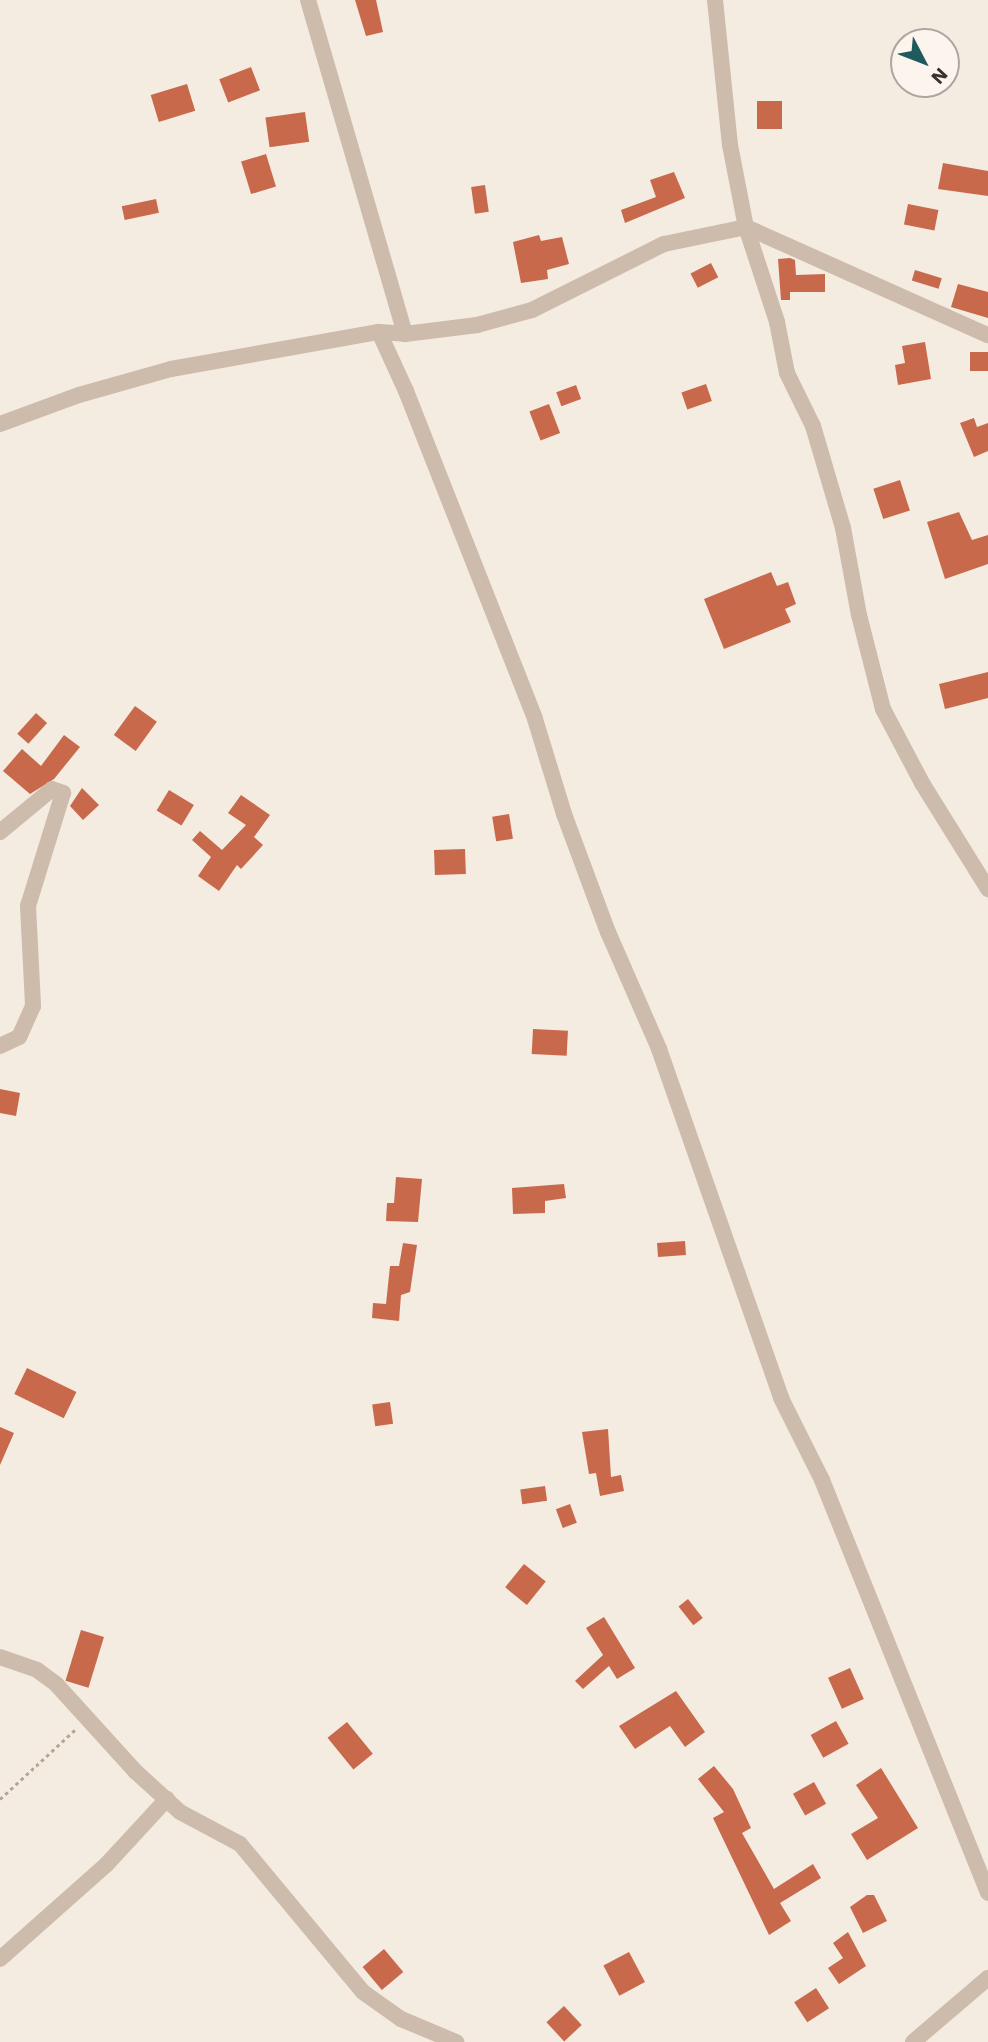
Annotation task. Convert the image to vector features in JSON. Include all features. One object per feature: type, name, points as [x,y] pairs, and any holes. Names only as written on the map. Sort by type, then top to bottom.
[{"type":"street","points":[[308,0],[405,334]]},
{"type":"street","points":[[715,0],[730,145],[746,227],[777,322],[787,373],[813,426],[836,503],[883,709],[922,783],[988,889]]},
{"type":"street","points":[[0,424],[79,395],[171,369],[379,332],[405,334],[477,325],[532,310],[664,244],[705,239],[746,227],[988,335]]},
{"type":"street","points":[[379,332],[535,719],[565,814],[608,932],[659,1049],[781,1398],[822,1480],[981,1853],[988,1892]]},
{"type":"street","points":[[0,832],[52,789],[63,793],[29,906],[33,1006],[19,1037],[0,1046]]},
{"type":"street","points":[[0,1657],[37,1670],[167,1800],[195,1821],[240,1844],[363,1992],[401,2019],[456,2042]]},
{"type":"street","points":[[0,1959],[106,1865],[167,1800]]},
{"type":"street","points":[[913,2042],[988,1978]]},
{"type":"path","points":[[0,1799],[87,1718]]},
{"type":"building","points":[[355,0],[376,0],[383,32],[366,36]]},
{"type":"building","points":[[251,67],[260,90],[228,103],[219,79]]},
{"type":"building","points":[[187,84],[195,111],[159,122],[151,95]]},
{"type":"building","points":[[757,101],[782,101],[782,129],[757,129]]},
{"type":"building","points":[[305,112],[309,142],[270,147],[265,118]]},
{"type":"building","points":[[266,154],[276,187],[251,194],[241,162]]},
{"type":"building","points":[[943,163],[988,171],[988,196],[938,189]]},
{"type":"building","points":[[674,172],[685,198],[625,223],[621,210],[656,197],[650,180]]},
{"type":"building","points":[[485,185],[489,212],[475,214],[471,187]]},
{"type":"building","points":[[156,199],[159,213],[125,220],[122,206]]},
{"type":"building","points":[[908,204],[938,210],[934,231],[904,225]]},
{"type":"building","points":[[539,235],[541,241],[562,237],[569,264],[547,270],[548,279],[521,283],[513,242]]},
{"type":"building","points":[[778,259],[795,260],[796,275],[825,274],[825,292],[790,292],[790,300],[781,300]]},
{"type":"building","points":[[711,263],[718,277],[698,288],[691,273]]},
{"type":"building","points":[[915,270],[942,278],[939,289],[912,281]]},
{"type":"building","points":[[958,284],[988,292],[988,318],[951,307]]},
{"type":"building","points":[[925,342],[931,379],[898,385],[895,365],[905,363],[902,346]]},
{"type":"building","points":[[970,352],[988,352],[988,371],[970,371]]},
{"type":"building","points":[[706,384],[712,401],[687,409],[681,392]]},
{"type":"building","points":[[576,385],[581,399],[561,406],[556,392]]},
{"type":"building","points":[[549,404],[560,433],[541,440],[529,412]]},
{"type":"building","points":[[974,418],[977,427],[988,423],[988,451],[974,457],[960,423]]},
{"type":"building","points":[[900,480],[910,510],[883,519],[873,489]]},
{"type":"building","points":[[959,512],[972,540],[988,535],[988,564],[945,579],[927,522]]},
{"type":"building","points":[[771,572],[777,586],[788,582],[796,604],[785,609],[791,622],[724,649],[704,599]]},
{"type":"building","points":[[988,672],[988,698],[945,709],[939,684]]},
{"type":"building","points":[[135,706],[157,722],[136,751],[114,735]]},
{"type":"building","points":[[36,713],[47,723],[28,744],[17,734]]},
{"type":"building","points":[[64,735],[80,747],[54,779],[30,794],[3,771],[22,749],[41,766]]},
{"type":"building","points":[[82,788],[99,805],[83,820],[70,806]]},
{"type":"building","points":[[169,790],[194,805],[181,826],[157,811]]},
{"type":"building","points":[[241,795],[270,815],[254,837],[263,845],[241,869],[237,865],[219,891],[198,876],[211,857],[192,840],[200,831],[222,850],[246,825],[228,813]]},
{"type":"building","points":[[509,814],[513,839],[496,841],[492,817]]},
{"type":"building","points":[[465,849],[466,874],[435,875],[434,850]]},
{"type":"building","points":[[533,1029],[568,1031],[567,1056],[532,1054]]},
{"type":"building","points":[[0,1089],[20,1093],[16,1116],[0,1113]]},
{"type":"building","points":[[396,1177],[422,1179],[418,1222],[386,1221],[387,1203],[394,1203]]},
{"type":"building","points":[[564,1184],[566,1198],[545,1201],[545,1213],[513,1214],[512,1188]]},
{"type":"building","points":[[685,1241],[686,1255],[658,1257],[657,1243]]},
{"type":"building","points":[[403,1243],[417,1245],[410,1292],[401,1295],[399,1321],[372,1318],[373,1303],[386,1304],[390,1266],[399,1266]]},
{"type":"building","points":[[27,1368],[76,1392],[64,1418],[14,1394]]},
{"type":"building","points":[[390,1402],[393,1424],[375,1426],[372,1405]]},
{"type":"building","points":[[0,1427],[14,1433],[0,1465]]},
{"type":"building","points":[[608,1429],[611,1477],[621,1475],[624,1491],[600,1496],[596,1473],[589,1474],[582,1432]]},
{"type":"building","points":[[545,1486],[547,1501],[522,1504],[520,1489]]},
{"type":"building","points":[[570,1504],[577,1523],[563,1528],[556,1509]]},
{"type":"building","points":[[524,1564],[546,1582],[527,1605],[505,1587]]},
{"type":"building","points":[[688,1599],[703,1618],[693,1625],[679,1606]]},
{"type":"building","points":[[604,1617],[635,1668],[617,1679],[609,1666],[583,1689],[575,1681],[603,1655],[586,1628]]},
{"type":"building","points":[[81,1630],[104,1637],[88,1688],[66,1681]]},
{"type":"building","points":[[850,1668],[864,1699],[842,1709],[828,1678]]},
{"type":"building","points":[[676,1691],[705,1732],[685,1747],[670,1726],[635,1749],[619,1726]]},
{"type":"building","points":[[836,1721],[849,1744],[823,1758],[811,1735]]},
{"type":"building","points":[[347,1722],[373,1754],[353,1770],[328,1738]]},
{"type":"building","points":[[714,1766],[733,1789],[751,1828],[742,1833],[774,1889],[813,1864],[821,1878],[780,1903],[791,1921],[769,1935],[713,1818],[724,1812],[698,1779]]},
{"type":"building","points":[[881,1768],[918,1828],[867,1860],[851,1834],[878,1818],[856,1785]]},
{"type":"building","points":[[814,1782],[826,1804],[805,1816],[793,1794]]},
{"type":"building","points":[[867,1895],[874,1895],[887,1921],[863,1933],[850,1907]]},
{"type":"building","points":[[848,1932],[866,1966],[839,1984],[828,1968],[843,1958],[833,1943]]},
{"type":"building","points":[[384,1949],[403,1972],[382,1990],[363,1967]]},
{"type":"building","points":[[629,1952],[645,1982],[619,1996],[603,1966]]},
{"type":"building","points":[[816,1988],[829,2008],[807,2022],[794,2002]]},
{"type":"building","points":[[564,2006],[582,2025],[564,2041],[546,2022]]}]
